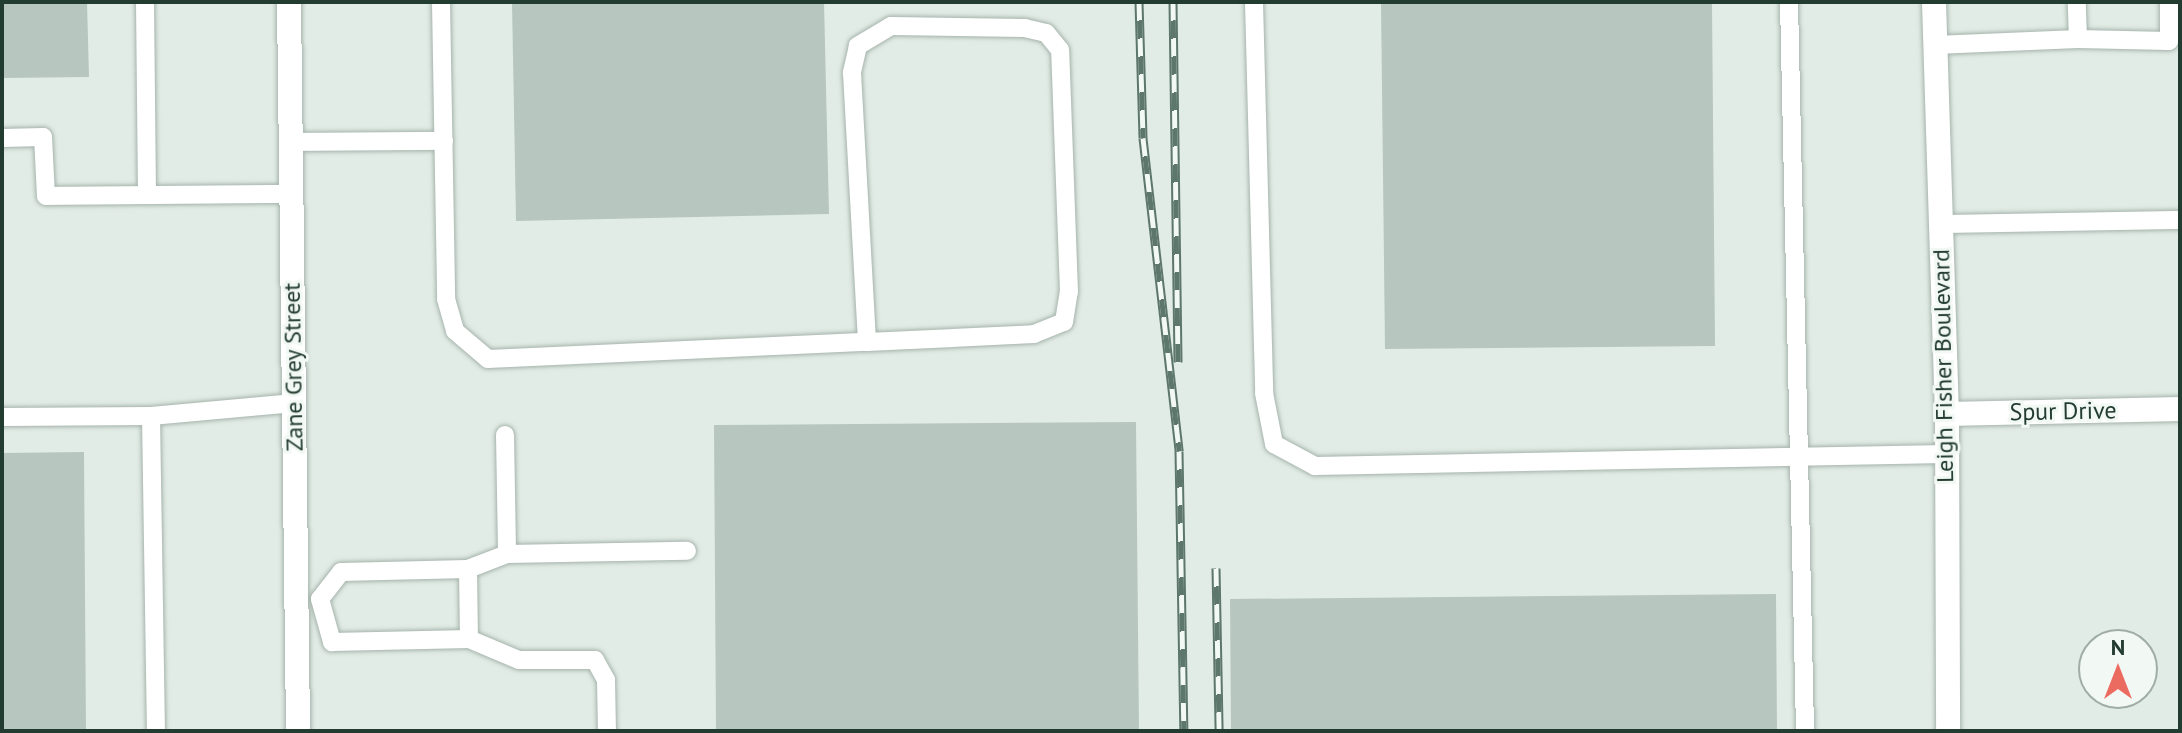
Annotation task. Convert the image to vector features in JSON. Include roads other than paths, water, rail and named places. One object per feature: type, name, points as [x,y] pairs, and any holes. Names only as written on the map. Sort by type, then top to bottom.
[{"type":"street","name":"Zane Grey Street","points":[[289,2],[294,403],[308,599],[298,731]]},
{"type":"street","name":"Leigh Fisher Boulevard","points":[[1934,2],[1947,414],[1948,731]]},
{"type":"street","name":"Spur Drive","points":[[1947,414],[2180,409]]},
{"type":"lane","points":[[145,2],[147,194]]},
{"type":"lane","points":[[441,2],[446,299],[455,331],[488,359],[867,342],[1034,334],[1064,322],[1069,292],[1060,50],[1046,33],[1025,28],[891,26],[858,46],[852,73],[867,342]]},
{"type":"lane","points":[[1254,2],[1264,393],[1274,444],[1315,466],[1946,454]]},
{"type":"lane","points":[[1789,2],[1805,731]]},
{"type":"lane","points":[[2077,2],[2078,39]]},
{"type":"lane","points":[[1935,45],[2078,39],[2169,41],[2169,2]]},
{"type":"lane","points":[[2,138],[43,137],[46,196],[292,194]]},
{"type":"lane","points":[[291,142],[444,141]]},
{"type":"lane","points":[[1939,224],[2180,220]]},
{"type":"lane","points":[[2,417],[151,416],[294,403]]},
{"type":"lane","points":[[151,416],[156,731]]},
{"type":"lane","points":[[505,435],[507,554]]},
{"type":"lane","points":[[607,731],[606,680],[595,660],[519,660],[469,639],[332,642],[308,599],[341,572],[468,569],[507,554],[687,551]]},
{"type":"lane","points":[[468,569],[469,639]]},
{"type":"railway","points":[[1139,2],[1143,138],[1179,451],[1184,731]]},
{"type":"railway","points":[[1173,2],[1178,362]]},
{"type":"railway","points":[[1216,568],[1219,731]]}]
